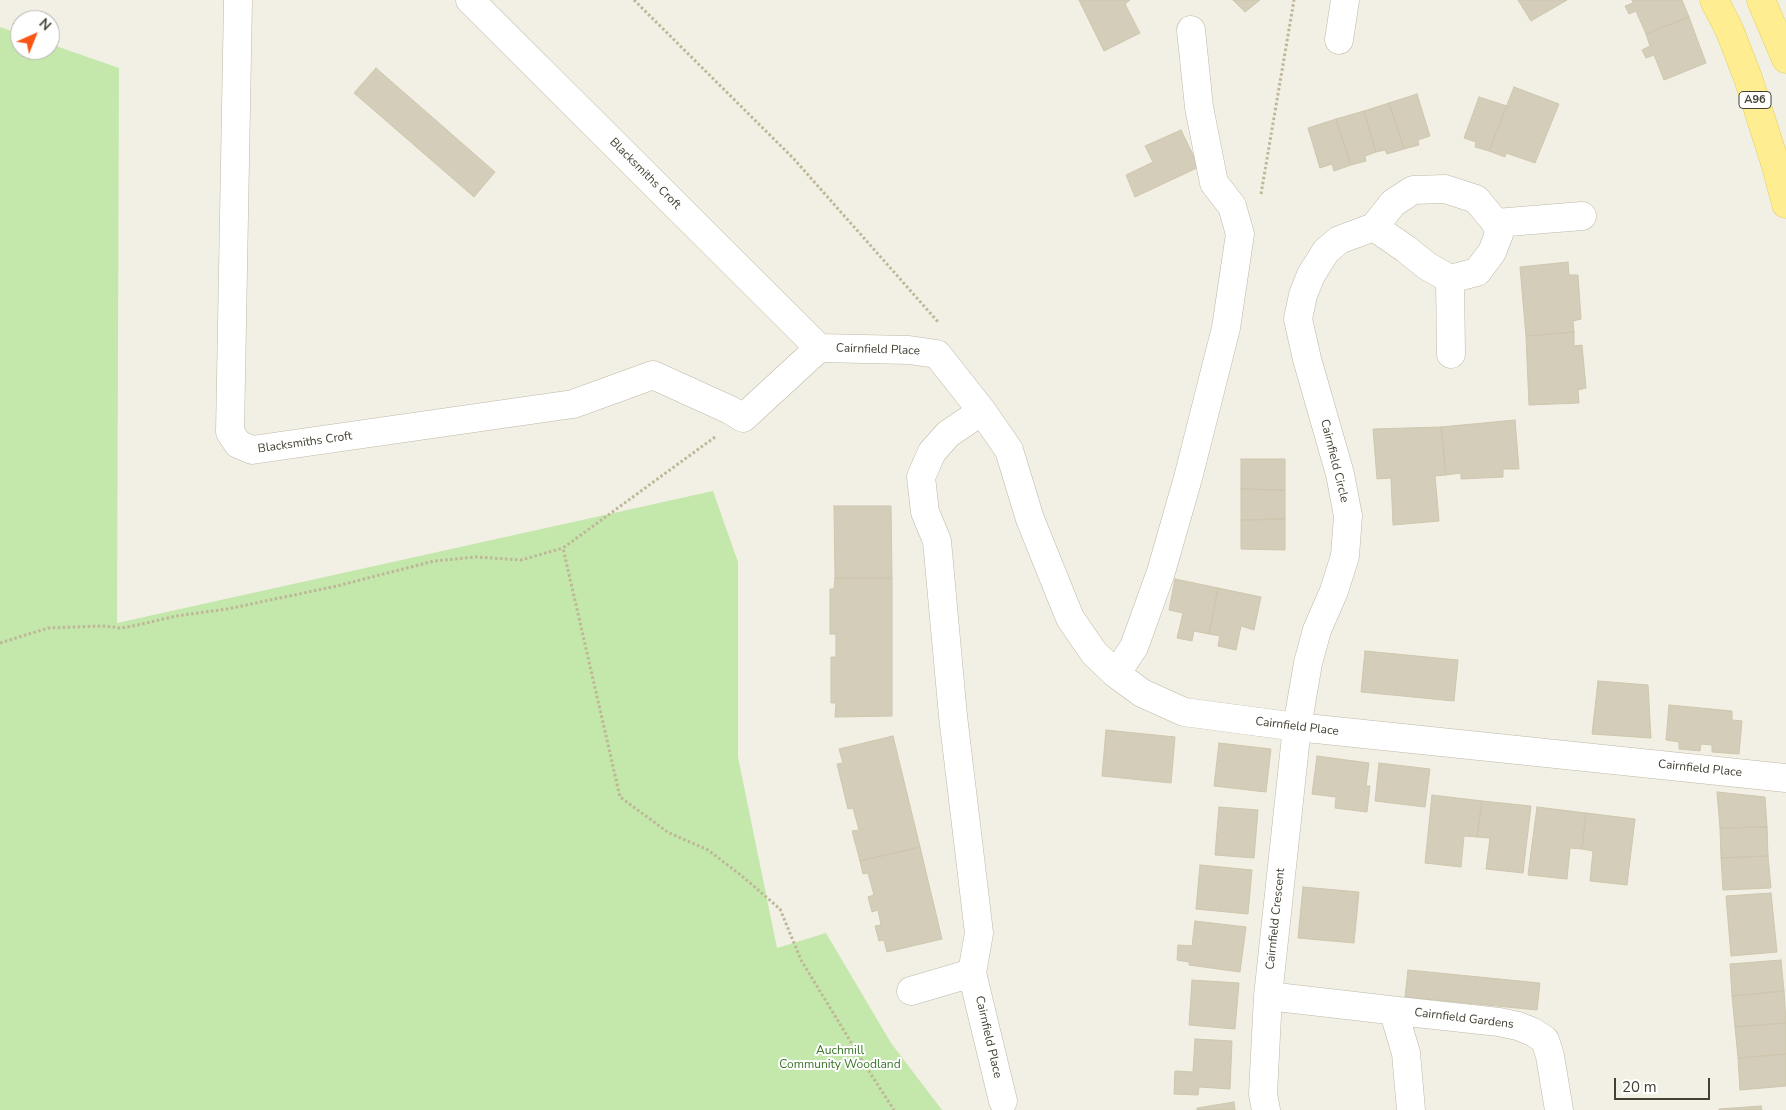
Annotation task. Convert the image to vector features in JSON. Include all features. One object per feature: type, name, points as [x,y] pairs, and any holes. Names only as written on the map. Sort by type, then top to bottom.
[{"type":"main road","name":"A96","points":[[1714,0],[1729,29],[1748,78],[1786,204]]},
{"type":"main road","points":[[1761,0],[1786,59]]},
{"type":"street","name":"Blacksmiths Croft","points":[[238,0],[230,432],[238,444],[252,450],[574,404],[652,375],[730,410],[743,418]]},
{"type":"street","name":"Blacksmiths Croft","points":[[470,0],[819,348]]},
{"type":"street","points":[[1339,40],[1345,0]]},
{"type":"street","points":[[1116,674],[1134,647],[1161,572],[1185,488],[1226,328],[1240,234],[1232,206],[1214,183],[1198,108],[1191,30]]},
{"type":"street","points":[[1445,189],[1476,199],[1496,223],[1499,234],[1492,252],[1477,272],[1450,279],[1427,266],[1406,249],[1374,228],[1393,203],[1413,190],[1445,189]]},
{"type":"street","points":[[1496,223],[1582,216]]},
{"type":"street","name":"Cairnfield Circle","points":[[1297,727],[1308,663],[1316,630],[1334,591],[1345,556],[1348,516],[1340,474],[1307,359],[1298,319],[1310,275],[1326,251],[1339,240],[1374,228]]},
{"type":"street","points":[[1450,279],[1451,354]]},
{"type":"street","name":"Cairnfield Place","points":[[743,418],[819,348],[909,350],[937,354],[982,411],[1009,450],[1030,520],[1070,618],[1094,653],[1116,674],[1142,693],[1184,712],[1297,727],[1786,778]]},
{"type":"street","name":"Cairnfield Place","points":[[982,411],[948,434],[932,452],[922,477],[925,512],[937,541],[953,716],[979,933],[972,973],[1003,1101]]},
{"type":"street","name":"Cairnfield Crescent","points":[[1266,1110],[1263,1094],[1268,996],[1297,727]]},
{"type":"street","points":[[911,991],[972,973]]},
{"type":"street","name":"Cairnfield Gardens","points":[[1268,996],[1500,1022],[1518,1026],[1533,1032],[1545,1040],[1550,1056],[1559,1110]]},
{"type":"street","name":"Cairnfield Gardens","points":[[1398,1011],[1397,1023],[1406,1053],[1411,1110]]},
{"type":"path","points":[[634,0],[794,159],[950,335],[937,354]]},
{"type":"path","points":[[1240,234],[1257,217],[1294,0]]},
{"type":"path","points":[[0,643],[48,628],[102,626],[121,628],[138,626],[176,616],[227,609],[337,586],[434,561],[476,557],[521,560],[563,548],[721,432],[743,418]]},
{"type":"path","points":[[563,548],[620,797],[669,833],[708,850],[780,909],[801,960],[894,1110]]},
{"type":"green space","name":"Auchmill Community Woodland","points":[[0,27],[10,30],[10,60],[60,60],[60,47],[119,68],[117,623],[713,491],[738,562],[738,757],[777,948],[826,933],[891,1043],[942,1110],[0,1110]]},
{"type":"building","points":[[1079,0],[1130,0],[1125,4],[1140,33],[1104,51]]},
{"type":"building","points":[[1233,0],[1260,0],[1245,12]]},
{"type":"building","points":[[1518,0],[1567,0],[1531,21]]},
{"type":"building","points":[[1632,0],[1682,0],[1689,17],[1646,34],[1636,11],[1629,14],[1625,6],[1633,3]]},
{"type":"building","points":[[1689,17],[1706,63],[1664,80],[1654,55],[1646,58],[1642,50],[1650,46],[1646,34]]},
{"type":"building","points":[[376,68],[495,172],[474,197],[354,93]]},
{"type":"building","points":[[1514,87],[1559,104],[1535,163],[1506,153],[1505,157],[1489,151]]},
{"type":"building","points":[[1417,94],[1430,136],[1418,140],[1419,145],[1404,149],[1389,103]]},
{"type":"building","points":[[1479,97],[1507,106],[1489,151],[1475,147],[1476,142],[1464,138]]},
{"type":"building","points":[[1389,103],[1404,149],[1387,154],[1385,150],[1376,152],[1364,111]]},
{"type":"building","points":[[1364,111],[1376,152],[1365,156],[1366,161],[1351,165],[1336,119]]},
{"type":"building","points":[[1336,119],[1351,165],[1334,171],[1332,164],[1320,168],[1308,128]]},
{"type":"building","points":[[1181,130],[1199,167],[1135,197],[1126,175],[1153,162],[1145,146]]},
{"type":"building","points":[[1568,262],[1569,275],[1578,275],[1581,319],[1573,321],[1574,332],[1526,336],[1520,267]]},
{"type":"building","points":[[1574,332],[1574,346],[1582,345],[1586,388],[1578,390],[1579,403],[1529,405],[1526,336]]},
{"type":"building","points":[[1515,420],[1519,469],[1503,469],[1503,477],[1461,479],[1461,473],[1446,475],[1441,427]]},
{"type":"building","points":[[1441,427],[1446,475],[1435,476],[1439,521],[1393,525],[1391,478],[1377,479],[1373,429]]},
{"type":"building","points":[[1241,459],[1285,459],[1285,490],[1241,489]]},
{"type":"building","points":[[1241,489],[1285,490],[1285,519],[1241,520]]},
{"type":"building","points":[[834,506],[891,506],[892,578],[835,578]]},
{"type":"building","points":[[1285,519],[1285,550],[1241,549],[1241,520]]},
{"type":"building","points":[[835,578],[892,578],[892,716],[835,717],[836,703],[831,703],[831,657],[836,657],[836,634],[830,634],[830,589],[834,589]]},
{"type":"building","points":[[1175,579],[1218,588],[1209,634],[1194,631],[1192,641],[1177,638],[1183,613],[1169,610]]},
{"type":"building","points":[[1218,588],[1261,597],[1254,630],[1241,626],[1236,650],[1218,646],[1220,636],[1209,634]]},
{"type":"building","points":[[1365,651],[1458,660],[1454,701],[1361,692]]},
{"type":"building","points":[[1598,681],[1648,685],[1651,738],[1592,734]]},
{"type":"building","points":[[1669,705],[1732,711],[1732,720],[1742,721],[1739,754],[1712,752],[1712,745],[1701,744],[1700,751],[1679,749],[1679,742],[1666,740]]},
{"type":"building","points":[[1106,730],[1175,737],[1171,783],[1102,776]]},
{"type":"building","points":[[893,736],[920,847],[860,861],[852,831],[859,830],[853,808],[848,809],[837,764],[843,763],[839,749]]},
{"type":"building","points":[[1219,743],[1271,749],[1266,792],[1214,786]]},
{"type":"building","points":[[1317,756],[1369,763],[1366,786],[1370,786],[1367,812],[1335,808],[1336,797],[1312,794]]},
{"type":"building","points":[[1379,763],[1430,769],[1425,807],[1375,801]]},
{"type":"building","points":[[1717,792],[1765,797],[1767,827],[1720,828]]},
{"type":"building","points":[[1432,795],[1482,801],[1477,837],[1464,836],[1461,867],[1425,863]]},
{"type":"building","points":[[1482,801],[1531,806],[1523,873],[1486,869],[1490,838],[1477,837]]},
{"type":"building","points":[[1219,807],[1258,810],[1254,858],[1215,855]]},
{"type":"building","points":[[1537,807],[1586,813],[1582,849],[1570,848],[1567,879],[1528,875]]},
{"type":"building","points":[[1586,813],[1635,819],[1627,885],[1590,881],[1593,851],[1582,849]]},
{"type":"building","points":[[1767,827],[1768,856],[1721,858],[1720,828]]},
{"type":"building","points":[[920,847],[942,939],[887,952],[884,940],[879,941],[875,926],[881,925],[878,910],[872,912],[868,897],[874,895],[868,873],[863,874],[860,861]]},
{"type":"building","points":[[1768,856],[1771,888],[1723,890],[1721,858]]},
{"type":"building","points":[[1200,865],[1252,870],[1248,914],[1196,909]]},
{"type":"building","points":[[1303,887],[1359,892],[1354,943],[1298,938]]},
{"type":"building","points":[[1771,893],[1777,952],[1731,956],[1726,896]]},
{"type":"building","points":[[1195,921],[1246,927],[1240,972],[1189,965],[1189,962],[1177,960],[1178,945],[1192,946]]},
{"type":"building","points":[[1781,960],[1784,991],[1732,996],[1730,964]]},
{"type":"building","points":[[1408,970],[1540,983],[1537,1010],[1405,997]]},
{"type":"building","points":[[1192,980],[1239,983],[1235,1029],[1189,1025]]},
{"type":"building","points":[[1784,991],[1786,1023],[1735,1027],[1732,996]]},
{"type":"building","points":[[1786,1023],[1786,1054],[1738,1058],[1735,1027]]},
{"type":"building","points":[[1195,1039],[1232,1041],[1230,1089],[1199,1087],[1198,1095],[1174,1094],[1175,1071],[1193,1072]]},
{"type":"building","points":[[1786,1054],[1786,1086],[1740,1090],[1738,1058]]},
{"type":"building","points":[[1234,1102],[1235,1110],[1197,1110],[1197,1108]]},
{"type":"building","points":[[1761,1106],[1762,1110],[1719,1110],[1719,1109]]}]
